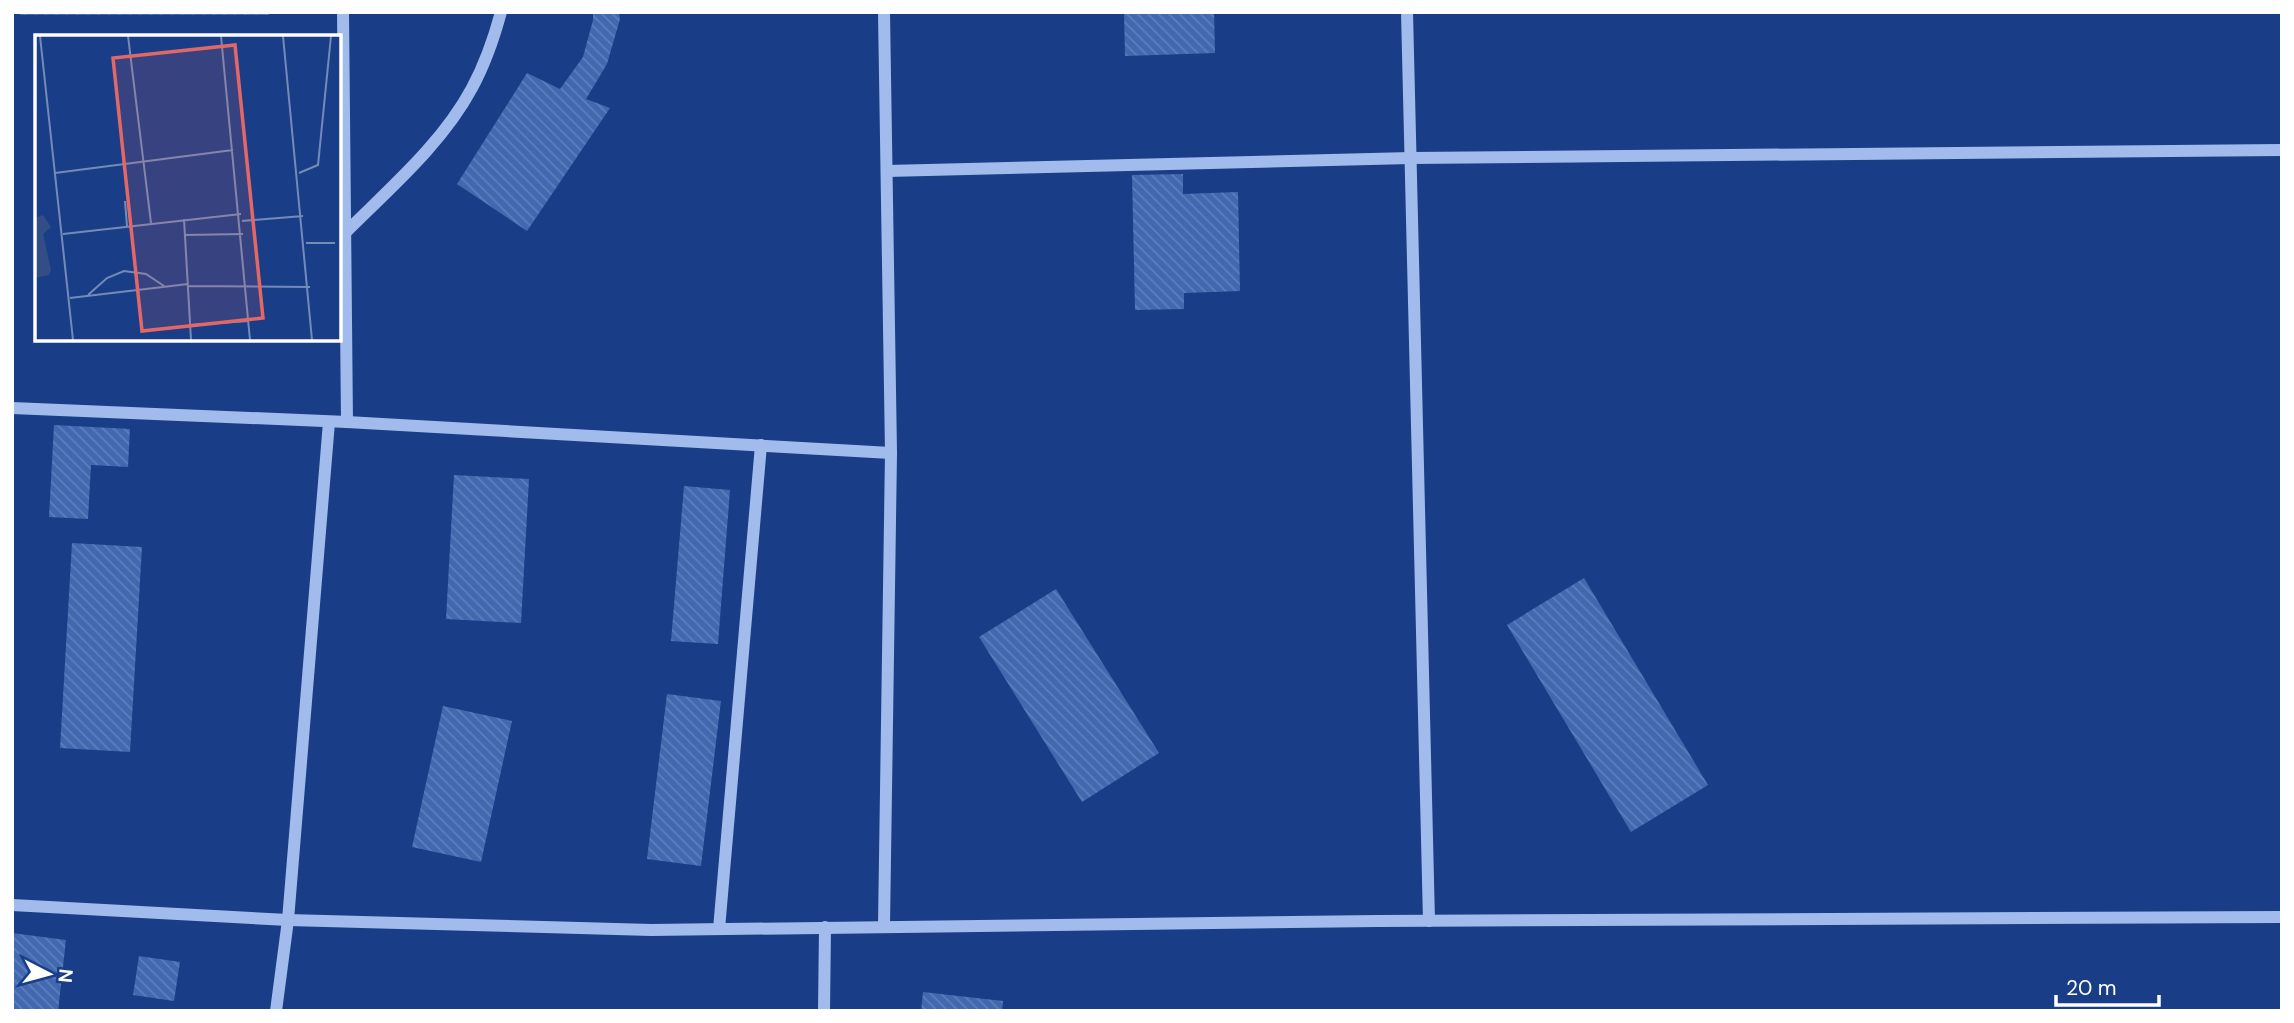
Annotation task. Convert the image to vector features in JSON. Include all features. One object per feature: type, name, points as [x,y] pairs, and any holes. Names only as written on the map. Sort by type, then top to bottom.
[{"type":"street","points":[[343,12],[347,422]]},
{"type":"street","points":[[345,233],[407,172],[453,117],[480,71],[501,12]]},
{"type":"street","points":[[884,12],[891,453],[884,926]]},
{"type":"street","points":[[1407,12],[1429,921]]},
{"type":"street","points":[[887,171],[1411,158],[2282,150]]},
{"type":"street","points":[[12,408],[347,422],[891,453]]},
{"type":"street","points":[[276,1011],[288,920],[329,422]]},
{"type":"street","points":[[719,929],[761,445]]},
{"type":"street","points":[[12,905],[288,920],[651,930],[1429,921],[2282,917]]},
{"type":"street","points":[[824,1011],[825,927]]},
{"type":"building","points":[[20,12],[269,12],[269,15],[20,15]]},
{"type":"building","points":[[593,12],[619,12],[620,19],[607,64],[586,99],[610,108],[527,231],[457,184],[527,73],[560,89],[583,57]]},
{"type":"building","points":[[1124,12],[1214,12],[1215,53],[1125,56]]},
{"type":"building","points":[[1183,174],[1183,194],[1238,192],[1240,291],[1184,293],[1184,309],[1135,310],[1132,175]]},
{"type":"building","points":[[54,425],[130,429],[128,467],[91,465],[88,519],[49,517]]},
{"type":"building","points":[[454,475],[529,479],[521,623],[446,619]]},
{"type":"building","points":[[684,486],[730,490],[718,644],[671,641]]},
{"type":"building","points":[[72,543],[142,547],[130,752],[60,748]]},
{"type":"building","points":[[1584,578],[1708,785],[1631,832],[1507,625]]},
{"type":"building","points":[[1056,589],[1159,753],[1082,802],[979,637]]},
{"type":"building","points":[[667,694],[721,701],[701,866],[647,859]]},
{"type":"building","points":[[443,706],[512,721],[481,862],[412,847]]},
{"type":"building","points":[[12,933],[66,940],[58,1011],[12,1011]]},
{"type":"building","points":[[139,956],[180,962],[174,1001],[133,995]]},
{"type":"building","points":[[923,992],[1003,1001],[1002,1011],[921,1011]]}]
